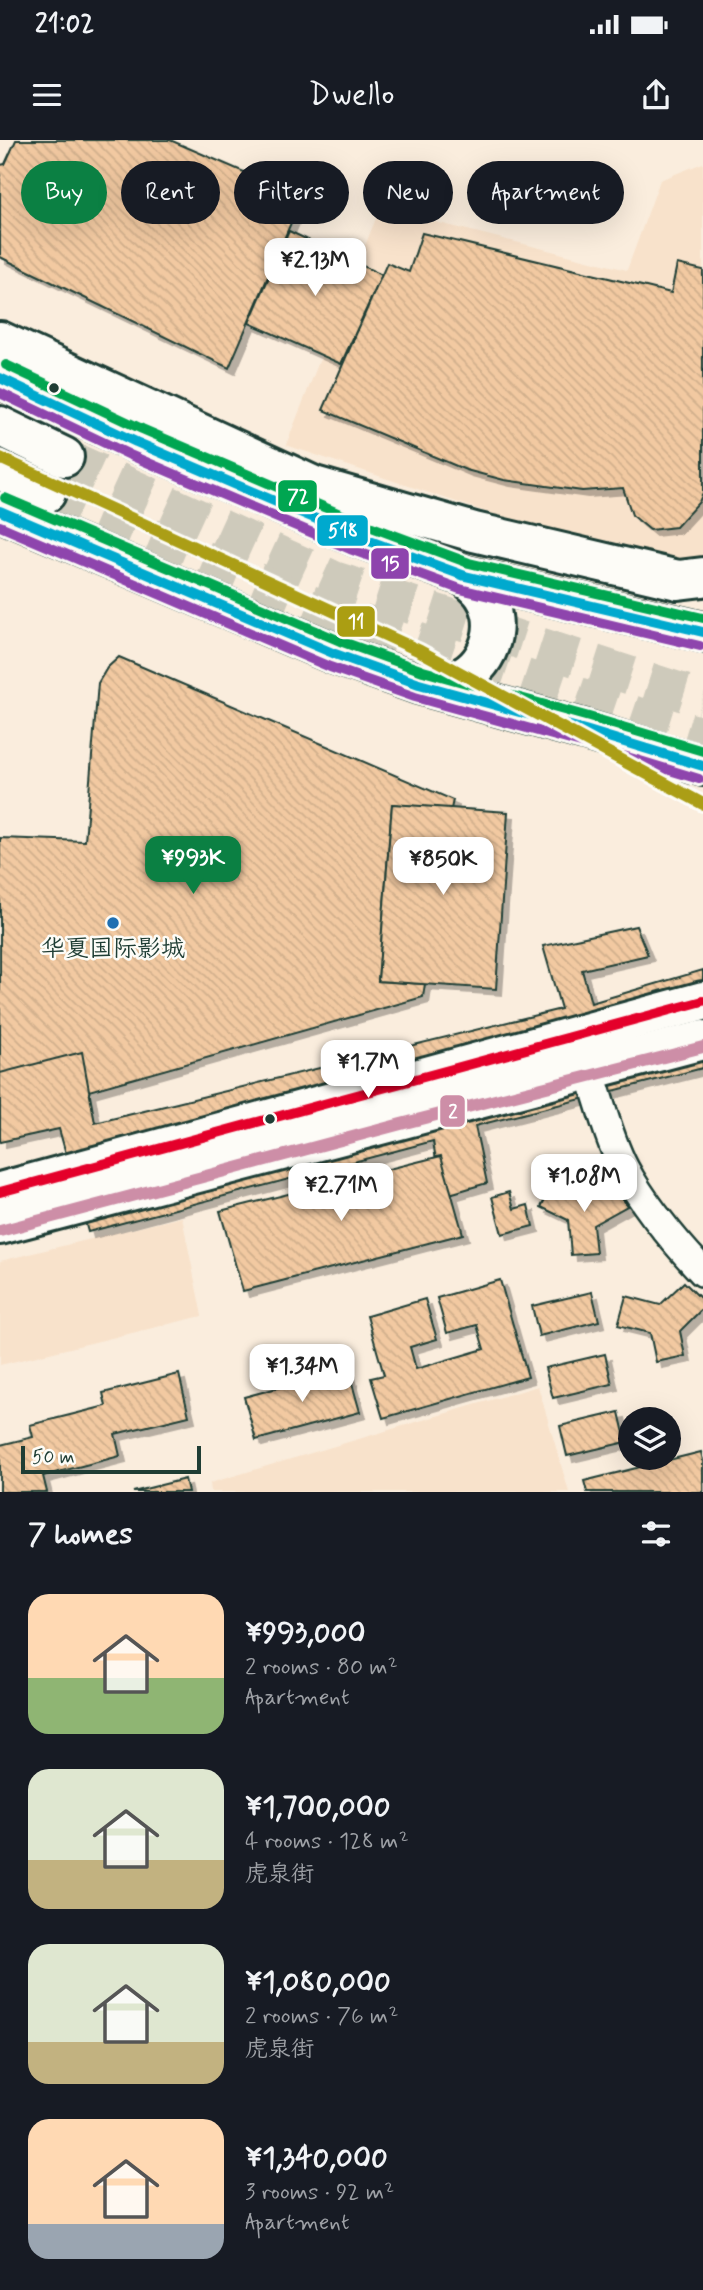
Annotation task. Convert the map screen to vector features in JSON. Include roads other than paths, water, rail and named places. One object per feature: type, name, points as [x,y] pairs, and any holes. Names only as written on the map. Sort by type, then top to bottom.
[{"type":"main road","points":[[0,341],[314,486],[487,535],[678,579],[703,577]]},
{"type":"main road","points":[[0,378],[136,442],[356,536],[465,576],[703,632]]},
{"type":"main road","points":[[0,426],[64,457]]},
{"type":"main road","points":[[0,470],[46,493]]},
{"type":"main road","points":[[0,511],[335,654],[419,684],[703,766]]},
{"type":"main road","points":[[419,684],[439,684],[467,675],[486,653],[492,632],[491,610],[476,585],[465,576]]},
{"type":"main road","points":[[0,1192],[703,1001]]},
{"type":"main road","points":[[0,1225],[703,1040]]},
{"type":"street","points":[[589,1070],[612,1140],[624,1167],[658,1219],[703,1272]]},
{"type":"tunnel","points":[[64,457],[334,580],[703,699]]},
{"type":"tunnel","points":[[46,493],[322,609],[703,736]]},
{"type":"metro line","name":"2","points":[[0,1231],[703,1047]]},
{"type":"place","name":"华夏国际影城","points":[[113,923]]}]
